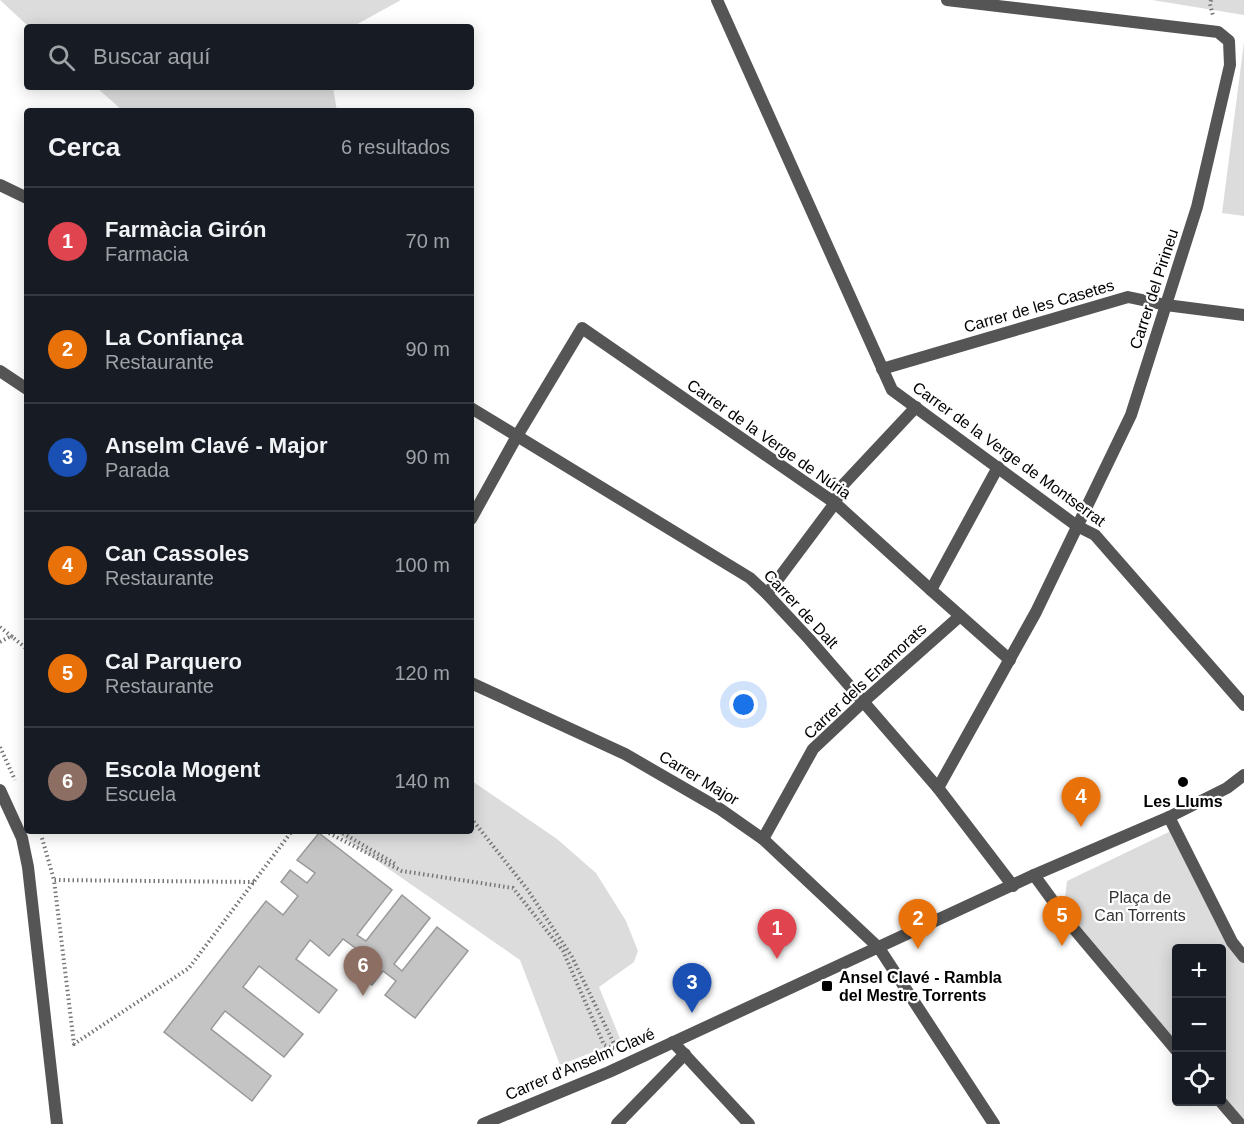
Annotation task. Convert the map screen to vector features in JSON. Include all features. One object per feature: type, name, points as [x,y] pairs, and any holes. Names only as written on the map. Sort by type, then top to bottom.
[{"type":"street","name":"Carrer de la Verge de Montserrat","points":[[717,0],[892,390],[1077,526],[1095,535],[1244,705]]},
{"type":"street","name":"Carrer del Pirineu","points":[[938,788],[1036,612],[1131,416],[1197,207],[1230,64],[1229,41],[1218,32],[947,0]]},
{"type":"street","points":[[0,185],[24,197]]},
{"type":"street","name":"Carrer de les Casetes","points":[[882,369],[1128,297],[1166,305],[1244,315]]},
{"type":"street","name":"Carrer de la Verge de Núria","points":[[517,436],[582,328],[835,503],[1010,660]]},
{"type":"street","points":[[0,371],[24,387]]},
{"type":"street","points":[[767,594],[835,503],[842,486],[916,407]]},
{"type":"street","name":"Carrer de Dalt","points":[[474,410],[750,578],[809,639],[938,788],[1013,885]]},
{"type":"street","points":[[474,514],[517,436]]},
{"type":"street","points":[[931,590],[998,467]]},
{"type":"street","name":"Carrer dels Enamorats","points":[[763,839],[813,749],[960,616]]},
{"type":"street","name":"Carrer Major","points":[[474,684],[625,754],[720,809],[763,839],[879,948],[994,1124]]},
{"type":"street","name":"Carrer d'Anselm Clavé","points":[[483,1124],[609,1072],[1034,875],[1169,817],[1227,788],[1244,775]]},
{"type":"street","points":[[0,790],[22,838],[26,858],[57,1124]]},
{"type":"street","points":[[1169,817],[1232,942],[1244,957]]},
{"type":"street","points":[[1034,875],[1069,923],[1172,1045]]},
{"type":"street","points":[[673,1042],[749,1124]]},
{"type":"street","points":[[617,1124],[685,1054]]},
{"type":"street","points":[[1225,1106],[1240,1124]]},
{"type":"path","points":[[0,627],[24,646]]},
{"type":"path","points":[[0,642],[11,636]]},
{"type":"path","points":[[474,822],[527,889],[572,957],[617,1050]]},
{"type":"path","points":[[40,834],[54,880],[74,1044],[189,968],[290,834]]},
{"type":"path","points":[[331,834],[402,871],[513,888],[563,951],[604,1045],[617,1050]]},
{"type":"path","points":[[344,834],[402,869],[527,889]]},
{"type":"path","points":[[54,880],[254,882]]},
{"type":"path","points":[[617,1050],[626,1045]]},
{"type":"green space","points":[[0,0],[401,0],[357,24],[26,24]]},
{"type":"green space","points":[[1152,0],[1244,0],[1244,15]]},
{"type":"green space","points":[[1244,42],[1244,216],[1222,213]]},
{"type":"green space","points":[[99,90],[334,90],[336,108],[120,108]]},
{"type":"green space","points":[[474,782],[557,839],[596,873],[626,921],[638,951],[634,962],[599,987],[621,1041],[560,1065],[520,960],[338,834],[474,834]]},
{"type":"green space","name":"Plaça de Can Torrents","points":[[1175,829],[1244,962],[1244,1123],[1226,1102],[1226,944],[1172,944],[1172,1040],[1108,965],[1064,906],[1067,881]]},
{"type":"building","points":[[320,834],[392,890],[357,935],[366,941],[402,895],[430,918],[394,964],[402,971],[437,927],[468,951],[415,1018],[385,995],[396,981],[383,971],[372,985],[347,965],[358,950],[343,939],[329,956],[310,940],[296,959],[337,990],[319,1013],[259,966],[243,987],[303,1034],[284,1057],[225,1011],[211,1029],[271,1076],[252,1101],[164,1032],[266,901],[283,915],[298,896],[281,882],[290,870],[307,883],[315,873],[297,860]]},
{"type":"place","name":"Les Llums","points":[[1183,782]]},
{"type":"place","name":"Can Cassoles","points":[[1081,827]]},
{"type":"place","name":"Cal Parquero","points":[[1062,946]]},
{"type":"place","name":"La Confiança","points":[[918,949]]},
{"type":"place","name":"Farmàcia Girón","points":[[777,959]]},
{"type":"place","name":"Ansel Clavé - Rambla del Mestre Torrents","points":[[827,986]]},
{"type":"place","name":"Escola Mogent","points":[[363,996]]},
{"type":"place","name":"Anselm Clavé - Major","points":[[692,1013]]}]
